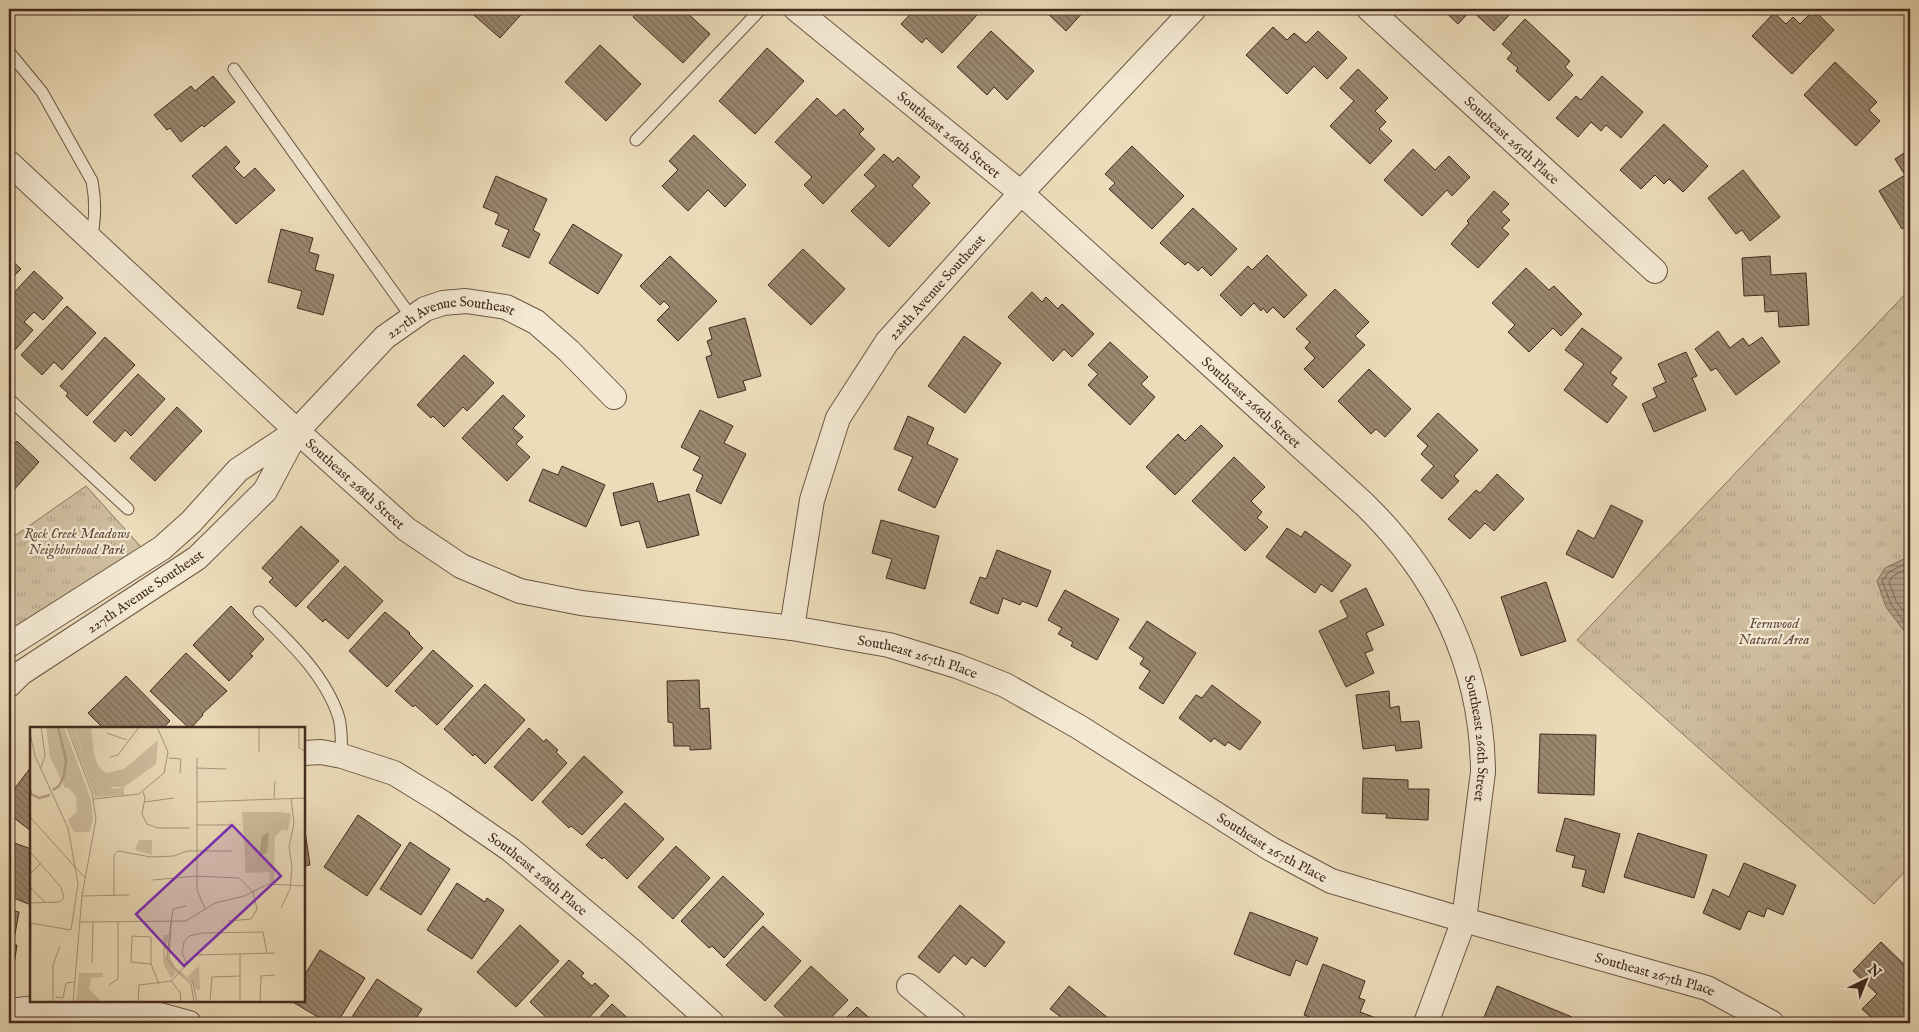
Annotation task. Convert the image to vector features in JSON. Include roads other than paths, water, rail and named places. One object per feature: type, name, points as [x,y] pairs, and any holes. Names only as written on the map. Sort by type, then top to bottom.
[{"type":"street","name":"Southeast 266th Street","points":[[796,9],[1022,193],[1364,504],[1390,529],[1430,586],[1457,635],[1466,662],[1479,722],[1482,772],[1464,920],[1426,1023]]},
{"type":"street","name":"228th Avenue Southeast","points":[[792,628],[812,500],[838,418],[887,342],[1022,193],[1194,9]]},
{"type":"street","name":"Southeast 265th Place","points":[[1369,9],[1655,272]]},
{"type":"street","name":"Southeast 268th Street","points":[[9,163],[297,431],[406,529],[461,566],[520,591],[581,603],[792,628]]},
{"type":"street","name":"227th Avenue Southeast","points":[[9,645],[28,631],[162,548],[191,522],[238,470],[297,431],[386,337],[425,309],[443,303],[466,301],[506,307],[536,322],[569,351],[614,397]]},
{"type":"street","name":"227th Avenue Southeast","points":[[9,685],[21,674],[197,558],[265,491],[297,431]]},
{"type":"street","name":"Southeast 267th Place","points":[[792,628],[889,645],[957,666],[1005,685],[1079,727],[1271,849],[1332,881],[1708,988],[1772,1023]]},
{"type":"street","name":"Southeast 268th Place","points":[[305,753],[321,752],[342,756],[394,773],[443,803],[512,850],[632,951],[712,1023]]},
{"type":"street","points":[[909,986],[954,1023]]},
{"type":"street","points":[[9,1010],[63,1003],[148,1012],[189,1023]]},
{"type":"lane","points":[[636,140],[761,9]]},
{"type":"lane","points":[[9,52],[42,92],[92,181],[96,219],[91,240]]},
{"type":"lane","points":[[234,69],[412,318]]},
{"type":"lane","points":[[9,399],[128,509]]},
{"type":"lane","points":[[259,612],[284,636],[312,669],[330,695],[339,719],[342,756]]},
{"type":"water","points":[[1910,556],[1910,636],[1907,635],[1886,607],[1877,581],[1885,568]]},
{"type":"park label","name":"Rock Creek Meadows Neighborhood Park","points":[[77,542]]},
{"type":"park label","name":"Fernwood Natural Area","points":[[1774,632]]}]
